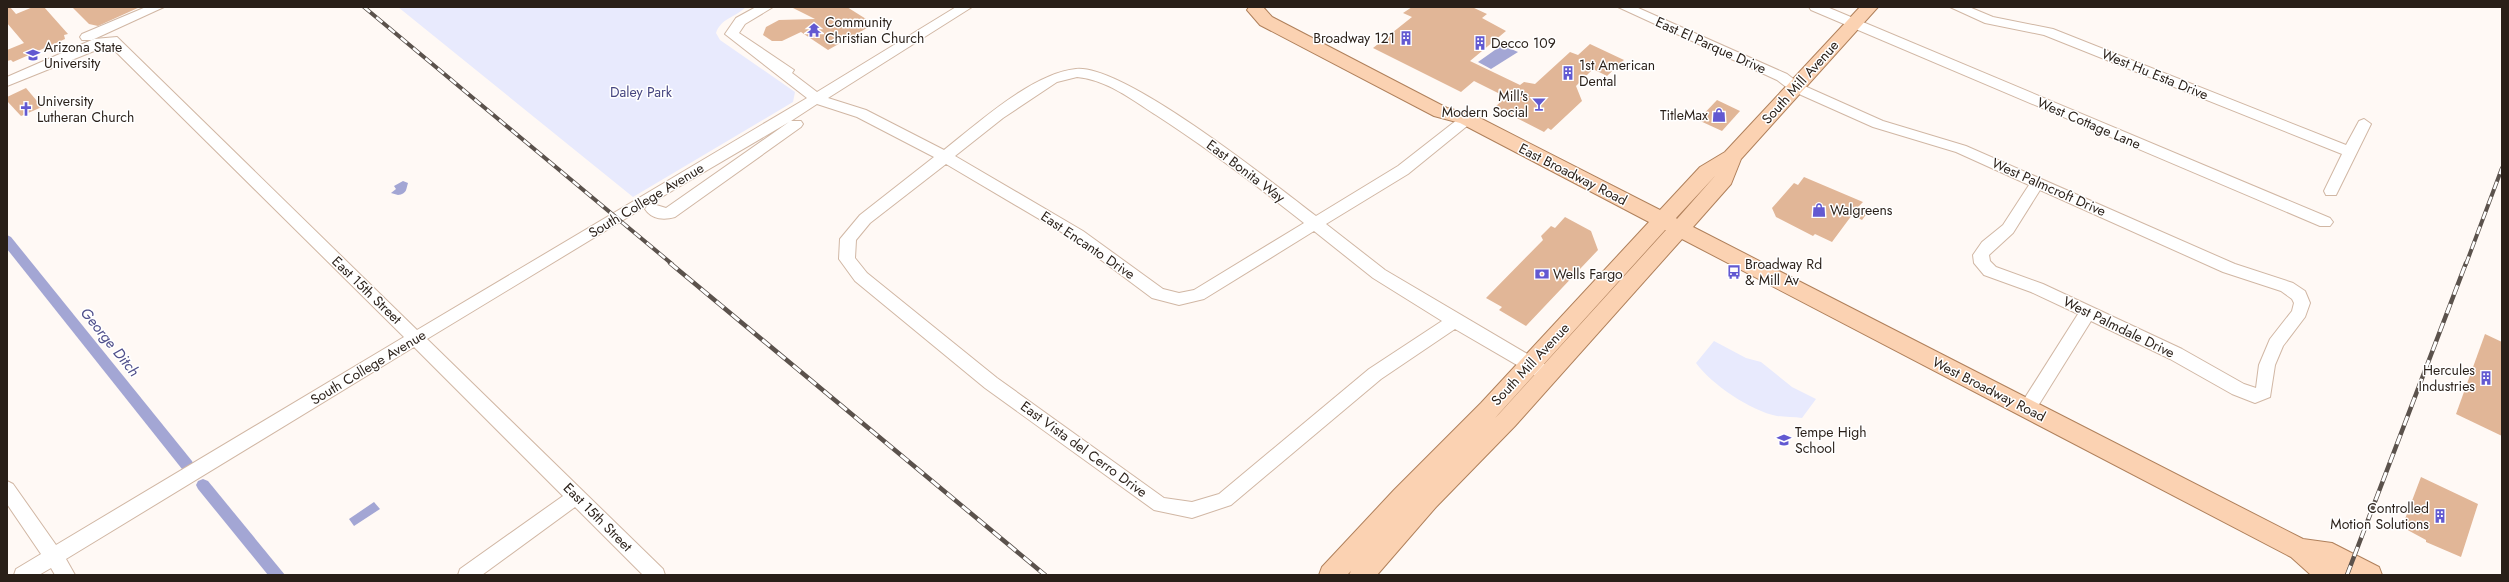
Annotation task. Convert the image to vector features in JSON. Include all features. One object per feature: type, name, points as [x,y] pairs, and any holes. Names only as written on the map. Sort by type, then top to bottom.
[{"type":"main road","name":"South Mill Avenue","points":[[1331,575],[1535,368],[1671,224],[1724,179],[1732,157],[1868,7]]},
{"type":"main road","name":"East Broadway Road","points":[[1255,8],[1266,21],[1435,108],[1467,119],[1671,224]]},
{"type":"main road","name":"South Mill Avenue","points":[[1362,575],[1428,500],[1507,420],[1671,224]]},
{"type":"main road","name":"West Broadway Road","points":[[1671,224],[2300,549],[2322,569],[2334,575]]},
{"type":"main road","name":"West Broadway Road","points":[[2300,549],[2323,551],[2370,575]]},
{"type":"street","points":[[7,72],[157,7]]},
{"type":"street","name":"East Encanto Drive","points":[[766,7],[738,23],[732,31],[734,37],[778,67],[796,74],[819,95],[850,112],[861,113],[944,156],[1078,235],[1158,294],[1179,299],[1198,295],[1403,170],[1467,119]]},
{"type":"street","name":"South College Avenue","points":[[23,575],[713,159],[730,152],[819,95],[965,7]]},
{"type":"street","name":"East El Parque Drive","points":[[1625,7],[1782,77],[1795,87]]},
{"type":"street","name":"West Cottage Lane","points":[[1816,7],[1853,24],[2325,222]]},
{"type":"street","name":"West Hu Esta Drive","points":[[1956,7],[1990,20],[2048,32],[2350,152]]},
{"type":"street","name":"East 15th Street","points":[[7,82],[99,42],[112,40],[417,338],[656,575]]},
{"type":"street","name":"East Bonita Way","points":[[944,156],[998,115],[1052,79],[1077,73],[1097,75],[1128,91],[1203,139],[1379,274],[1454,321],[1535,368]]},
{"type":"street","name":"West Palmcroft Drive","points":[[1795,87],[1878,124],[1960,149],[2038,182],[2230,268],[2287,287],[2299,295],[2302,303],[2299,313],[2276,343],[2267,365],[2264,392],[2255,396]]},
{"type":"street","points":[[653,209],[663,214],[670,213],[804,118],[819,95]]},
{"type":"street","points":[[2331,191],[2364,124]]},
{"type":"street","name":"East Vista del Cerro Drive","points":[[944,156],[865,219],[848,239],[847,259],[861,277],[991,383],[1160,504],[1192,510],[1225,500],[1375,374],[1454,321]]},
{"type":"street","name":"West Palmdale Drive","points":[[2038,182],[2008,229],[1987,246],[1981,255],[1982,263],[1990,271],[2037,288],[2088,312],[2176,354],[2238,390],[2255,396]]},
{"type":"street","points":[[2027,409],[2088,312]]},
{"type":"street","points":[[7,489],[66,575]]},
{"type":"street","points":[[467,575],[577,496]]},
{"type":"green space","name":"Daley Park","points":[[398,7],[746,7],[721,24],[716,33],[720,40],[795,92],[793,102],[633,197]]},
{"type":"green space","points":[[1714,341],[1746,358],[1761,362],[1792,387],[1816,399],[1802,418],[1777,416],[1755,409],[1744,403],[1721,388],[1696,363]]},
{"type":"water","points":[[1502,45],[1518,52],[1491,69],[1478,62]]},
{"type":"water","points":[[403,181],[408,183],[405,192],[398,195],[391,193],[396,189],[394,186]]},
{"type":"water","points":[[374,502],[380,509],[354,526],[349,519]]},
{"type":"building","points":[[7,7],[10,7],[16,14],[33,7],[44,7],[68,34],[64,35],[65,39],[13,62],[11,60],[7,61],[7,50],[24,43],[7,23]]},
{"type":"building","points":[[72,7],[140,7],[98,26],[89,24]]},
{"type":"building","name":"Community Christian Church","points":[[791,7],[847,7],[874,24],[828,50],[801,32],[782,41],[772,41],[763,35],[766,27],[779,20],[815,19]]},
{"type":"building","points":[[1412,7],[1472,7],[1487,14],[1482,18],[1506,31],[1470,61],[1520,85],[1524,82],[1535,84],[1570,52],[1578,55],[1590,44],[1624,60],[1607,76],[1593,69],[1576,86],[1582,101],[1551,130],[1548,128],[1544,132],[1495,107],[1506,97],[1474,81],[1461,92],[1373,48],[1412,17],[1403,13]]},
{"type":"building","name":"University Lutheran Church","points":[[26,88],[42,107],[21,116],[7,101],[7,97]]},
{"type":"building","name":"TitleMax","points":[[1717,100],[1740,111],[1722,131],[1698,120]]},
{"type":"building","name":"Walgreens","points":[[1804,177],[1863,202],[1858,207],[1868,212],[1862,220],[1852,215],[1832,242],[1815,234],[1813,236],[1776,217],[1772,208],[1794,183],[1798,185]]},
{"type":"building","name":"Wells Fargo","points":[[1565,217],[1591,231],[1598,250],[1526,326],[1499,310],[1502,307],[1486,298],[1543,240],[1541,236],[1551,226],[1555,228]]},
{"type":"building","name":"Hercules Industries","points":[[2485,334],[2502,342],[2502,436],[2456,414]]},
{"type":"building","name":"Controlled Motion Solutions","points":[[2421,477],[2478,504],[2461,557],[2426,542],[2426,540],[2402,527]]},
{"type":"waterway","name":"George Ditch","points":[[7,240],[187,465]]},
{"type":"waterway","name":"George Ditch","points":[[203,485],[277,575]]},
{"type":"railway","points":[[364,7],[672,264]]},
{"type":"railway","points":[[2466,264],[2502,168]]},
{"type":"railway","points":[[670,263],[1045,575]]},
{"type":"railway","points":[[2347,575],[2466,263]]},
{"type":"place","name":"Community Christian Church","points":[[814,30]]},
{"type":"place","name":"Broadway 121","points":[[1406,38]]},
{"type":"place","name":"Decco 109","points":[[1480,43]]},
{"type":"place","name":"Arizona State University","points":[[33,55]]},
{"type":"place","name":"1st American Dental","points":[[1568,73]]},
{"type":"place","name":"Mill's Modern Social","points":[[1539,104]]},
{"type":"place","name":"University Lutheran Church","points":[[26,109]]},
{"type":"place","name":"TitleMax","points":[[1719,115]]},
{"type":"place","name":"Walgreens","points":[[1819,210]]},
{"type":"place","name":"Broadway Rd & Mill Av","points":[[1734,272]]},
{"type":"place","name":"Wells Fargo","points":[[1542,274]]},
{"type":"place","name":"Hercules Industries","points":[[2486,378]]},
{"type":"place","name":"Tempe High School","points":[[1784,440]]},
{"type":"place","name":"Controlled Motion Solutions","points":[[2440,516]]}]
